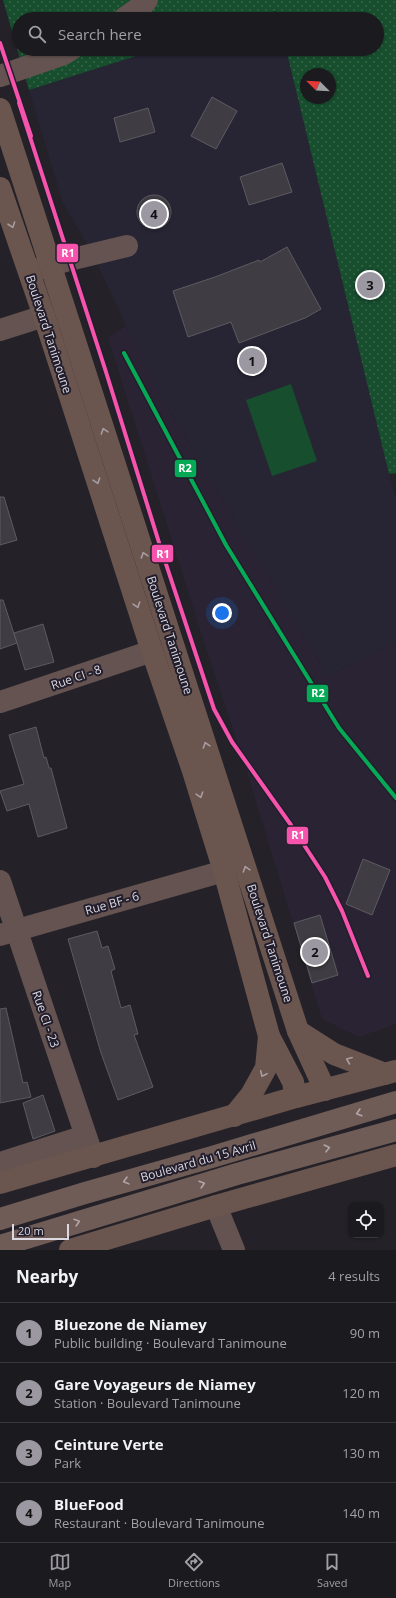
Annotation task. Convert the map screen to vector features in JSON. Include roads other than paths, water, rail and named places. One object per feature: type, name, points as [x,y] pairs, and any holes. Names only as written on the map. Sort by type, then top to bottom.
[{"type":"highway","name":"Boulevard du 15 Avril","points":[[0,1219],[85,1193],[212,1158],[396,1102]]},
{"type":"highway","name":"Boulevard du 15 Avril","points":[[0,1246],[258,1168],[396,1130]]},
{"type":"main road","name":"Boulevard Tanimoune","points":[[0,109],[298,1031],[325,1090]]},
{"type":"main road","name":"Boulevard Tanimoune","points":[[0,188],[44,316],[152,651],[193,771],[224,871],[269,1036],[293,1082],[296,1097]]},
{"type":"main road","points":[[259,999],[286,993]]},
{"type":"main road","points":[[298,1031],[334,1054],[391,1072]]},
{"type":"main road","points":[[234,1116],[251,1094],[266,1068],[269,1036]]},
{"type":"main road","points":[[0,1183],[296,1097],[391,1072]]},
{"type":"main road","points":[[70,1250],[216,1206],[396,1155]]},
{"type":"street","points":[[133,12],[147,0]]},
{"type":"street","points":[[0,76],[58,56]]},
{"type":"street","points":[[28,272],[127,246]]},
{"type":"street","points":[[0,330],[44,316]]},
{"type":"street","name":"Rue CI - 8","points":[[0,702],[152,651]]},
{"type":"street","name":"Rue BF - 6","points":[[8,933],[224,871]]},
{"type":"street","name":"Rue CI - 23","points":[[0,881],[8,933],[93,1157]]},
{"type":"street","points":[[0,1163],[85,1136]]},
{"type":"street","points":[[216,1206],[234,1250]]},
{"type":"place","name":"BlueFood","points":[[154,214]]},
{"type":"place","name":"Ceinture Verte","points":[[370,285]]},
{"type":"place","name":"Bluezone de Niamey","points":[[252,361]]},
{"type":"place","name":"Gare Voyageurs de Niamey","points":[[315,952]]}]
